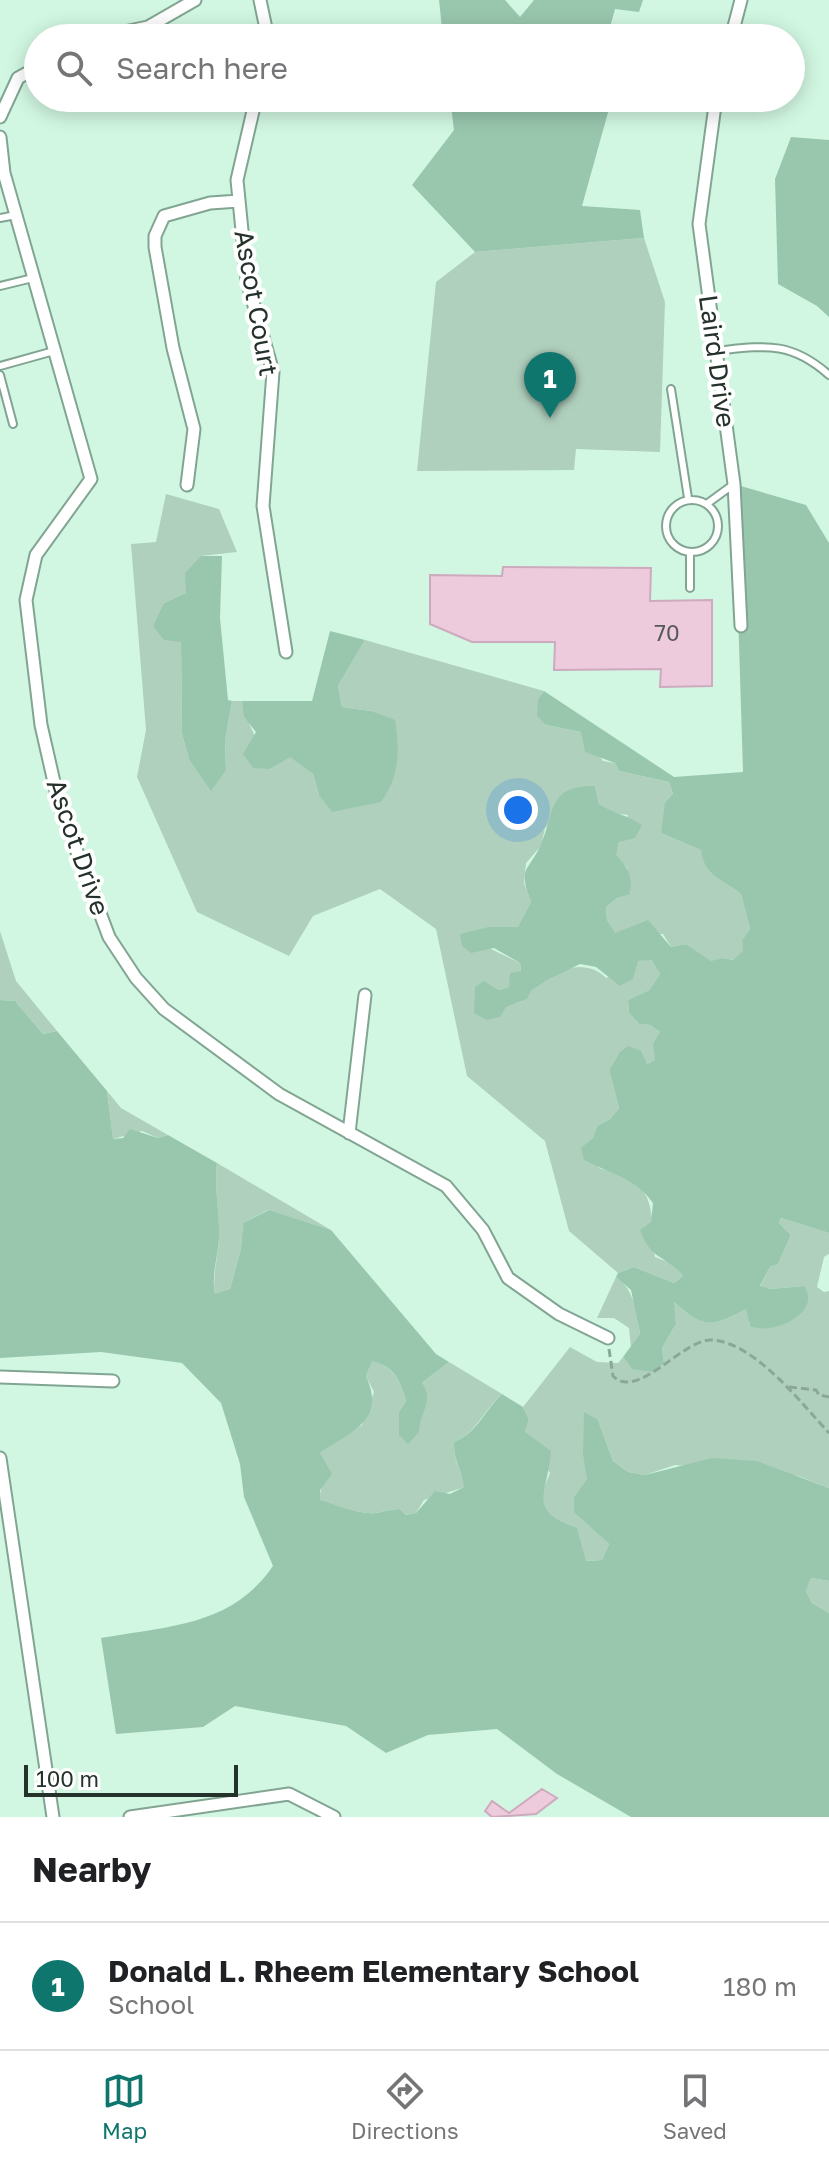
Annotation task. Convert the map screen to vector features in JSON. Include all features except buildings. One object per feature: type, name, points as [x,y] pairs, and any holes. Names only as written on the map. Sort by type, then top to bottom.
[{"type":"street","points":[[153,24],[195,0]]},
{"type":"street","points":[[260,0],[265,24]]},
{"type":"street","points":[[735,24],[741,0]]},
{"type":"street","points":[[0,117],[18,78],[24,75]]},
{"type":"street","name":"Ascot Court","points":[[253,112],[237,180],[247,281],[273,372],[263,506],[286,652]]},
{"type":"street","name":"Laird Drive","points":[[714,112],[699,224],[734,484],[741,626]]},
{"type":"street","name":"Ascot Drive","points":[[0,137],[4,173],[91,479],[36,555],[26,600],[41,725],[59,804],[116,947],[136,978],[164,1009],[279,1094],[446,1186],[483,1230],[508,1278],[559,1314],[608,1338]]},
{"type":"street","points":[[187,485],[194,429],[173,348],[155,236],[164,216],[210,203],[239,201]]},
{"type":"street","points":[[349,1133],[365,995]]},
{"type":"street","points":[[0,1377],[113,1381]]},
{"type":"street","points":[[0,1458],[53,1817]]},
{"type":"street","points":[[130,1817],[289,1794],[334,1817]]},
{"type":"lane","points":[[0,218],[16,215]]},
{"type":"lane","points":[[0,286],[33,278]]},
{"type":"lane","points":[[715,351],[771,345],[800,352],[829,375]]},
{"type":"lane","points":[[0,366],[54,351]]},
{"type":"lane","points":[[0,375],[13,424]]},
{"type":"lane","points":[[671,389],[688,498]]},
{"type":"lane","points":[[708,503],[734,484]]},
{"type":"lane","points":[[688,498],[708,503],[715,518],[716,537],[701,551],[690,552],[671,544],[667,521],[674,507],[688,498]]},
{"type":"lane","points":[[690,552],[690,588]]},
{"type":"path","points":[[608,1338],[613,1376],[618,1381],[645,1378],[682,1350],[711,1340],[761,1360],[829,1433]]},
{"type":"path","points":[[787,1387],[800,1386],[829,1397]]},
{"type":"green space","points":[[439,0],[505,0],[520,17],[534,0],[643,0],[639,12],[615,9],[611,24],[442,24]]},
{"type":"green space","points":[[452,112],[608,112],[582,206],[640,210],[644,238],[475,252],[412,185],[454,130]]},
{"type":"green space","points":[[791,137],[829,140],[829,317],[817,306],[778,284],[775,179]]},
{"type":"green space","points":[[644,238],[665,302],[660,452],[576,449],[574,470],[417,471],[436,282],[475,252]]},
{"type":"green space","points":[[734,484],[806,505],[829,543],[829,1233],[781,1218],[779,1223],[791,1235],[778,1264],[770,1267],[760,1286],[770,1289],[804,1286],[807,1305],[793,1320],[771,1328],[750,1326],[746,1309],[716,1322],[701,1321],[674,1302],[676,1324],[662,1348],[664,1363],[653,1372],[632,1369],[623,1357],[640,1334],[631,1290],[616,1277],[618,1273],[634,1267],[674,1283],[683,1276],[649,1248],[640,1230],[651,1222],[653,1203],[646,1194],[622,1177],[584,1160],[581,1148],[593,1138],[597,1126],[610,1119],[619,1108],[609,1070],[619,1053],[628,1046],[641,1051],[647,1064],[655,1060],[653,1044],[660,1032],[650,1025],[639,1024],[629,1013],[628,1000],[650,990],[660,974],[652,960],[638,961],[633,979],[620,986],[596,967],[580,964],[547,980],[532,990],[527,999],[506,1007],[500,1017],[487,1020],[474,1013],[475,987],[484,981],[498,990],[509,987],[510,973],[521,971],[520,963],[494,948],[471,953],[462,946],[460,934],[489,927],[518,927],[531,902],[525,882],[526,870],[541,844],[555,803],[568,790],[595,786],[599,804],[642,825],[635,838],[619,842],[616,855],[627,869],[631,883],[629,895],[617,898],[606,907],[607,920],[615,933],[648,920],[671,947],[686,944],[711,961],[723,958],[733,960],[743,951],[742,940],[750,929],[741,894],[710,871],[701,850],[661,833],[665,803],[673,794],[669,782],[619,771],[615,763],[585,752],[581,732],[546,725],[537,716],[538,699],[544,691],[674,777],[743,772]]},
{"type":"green space","points":[[166,494],[219,509],[237,552],[201,556],[186,593],[164,603],[181,642],[182,734],[189,759],[226,770],[225,741],[232,701],[242,701],[270,769],[290,756],[313,774],[319,795],[371,711],[342,707],[338,686],[365,640],[544,691],[538,699],[546,725],[581,732],[603,761],[615,763],[619,771],[669,782],[673,794],[661,833],[702,850],[710,871],[741,894],[750,929],[742,940],[744,951],[733,960],[723,958],[711,962],[686,944],[671,947],[663,934],[615,934],[607,920],[606,907],[617,898],[629,895],[627,868],[615,855],[628,815],[611,813],[599,804],[595,786],[545,828],[541,846],[526,863],[524,883],[531,902],[518,928],[460,934],[520,963],[521,971],[509,987],[498,990],[506,1007],[526,999],[540,983],[558,971],[589,968],[606,978],[638,961],[652,959],[660,974],[651,990],[628,1000],[629,1013],[639,1024],[650,1025],[660,1032],[655,1060],[647,1064],[619,1053],[609,1070],[619,1108],[610,1119],[597,1126],[593,1138],[599,1168],[633,1182],[648,1199],[655,1257],[673,1264],[683,1276],[674,1283],[634,1267],[618,1273],[569,1231],[545,1141],[467,1076],[436,929],[380,889],[313,916],[289,956],[197,912],[137,777],[146,730],[131,544],[156,542]]},
{"type":"green space","points":[[201,556],[222,556],[220,618],[228,700],[232,701],[225,741],[226,770],[211,791],[189,759],[182,734],[181,642],[164,640],[153,626],[164,603],[186,593],[185,573]]},
{"type":"green space","points":[[330,631],[365,640],[338,686],[342,707],[371,711],[395,720],[398,742],[395,773],[381,802],[332,812],[319,795],[313,774],[290,757],[270,769],[253,768],[243,754],[256,732],[244,717],[242,701],[312,701]]},
{"type":"green space","points":[[0,931],[16,981],[57,1031],[43,1034],[15,1001],[0,1000]]},
{"type":"green space","points":[[0,1000],[15,1001],[43,1034],[57,1031],[107,1091],[113,1139],[123,1138],[130,1129],[158,1138],[168,1135],[217,1163],[219,1238],[214,1273],[215,1294],[230,1289],[241,1249],[243,1223],[269,1210],[331,1230],[436,1354],[449,1362],[422,1383],[427,1401],[419,1432],[408,1444],[399,1435],[399,1412],[406,1401],[401,1387],[391,1370],[372,1361],[366,1376],[371,1391],[369,1414],[363,1423],[320,1453],[332,1474],[320,1490],[320,1500],[362,1512],[400,1509],[406,1515],[416,1513],[435,1491],[450,1494],[464,1487],[454,1442],[475,1426],[502,1394],[523,1407],[529,1419],[525,1432],[551,1451],[543,1498],[545,1507],[550,1514],[577,1528],[586,1561],[602,1560],[609,1544],[574,1512],[574,1497],[587,1479],[583,1456],[584,1412],[598,1420],[613,1461],[628,1472],[645,1475],[712,1458],[757,1461],[829,1488],[829,1581],[811,1578],[806,1591],[812,1603],[829,1613],[829,1817],[631,1817],[557,1774],[497,1729],[428,1735],[386,1753],[346,1726],[235,1706],[203,1727],[116,1734],[101,1638],[174,1626],[218,1612],[257,1586],[273,1566],[244,1497],[240,1464],[221,1403],[182,1363],[101,1352],[0,1358]]},
{"type":"green space","points":[[107,1091],[121,1108],[168,1135],[158,1138],[142,1131],[113,1139]]},
{"type":"green space","points":[[217,1163],[331,1230],[268,1210],[243,1223],[241,1249],[230,1289],[215,1295],[219,1239]]},
{"type":"green space","points":[[781,1218],[829,1233],[829,1254],[824,1257],[817,1287],[824,1292],[829,1291],[829,1488],[798,1476],[675,1465],[645,1475],[628,1472],[613,1461],[598,1420],[583,1456],[588,1479],[574,1497],[574,1511],[609,1544],[602,1560],[585,1561],[577,1529],[559,1523],[544,1511],[541,1495],[550,1473],[525,1432],[529,1419],[523,1407],[570,1347],[597,1362],[618,1363],[623,1357],[632,1369],[664,1363],[662,1348],[676,1324],[673,1301],[692,1316],[708,1322],[725,1319],[747,1308],[750,1326],[804,1286],[760,1287],[770,1267],[778,1264],[791,1235],[779,1223]]},
{"type":"green space","points":[[616,1277],[631,1295],[635,1310],[640,1334],[631,1348],[629,1328],[614,1318],[597,1318]]},
{"type":"green space","points":[[372,1360],[391,1371],[401,1387],[406,1401],[399,1412],[400,1423],[419,1416],[421,1384],[449,1362],[502,1394],[469,1432],[454,1442],[465,1487],[424,1500],[416,1513],[406,1515],[400,1509],[362,1512],[319,1500],[325,1467],[320,1453],[362,1425],[374,1392],[366,1376]]},
{"type":"green space","points":[[811,1578],[829,1581],[829,1613],[812,1603],[806,1591]]},
{"type":"place","name":"Donald L. Rheem Elementary School","points":[[550,418]]}]
